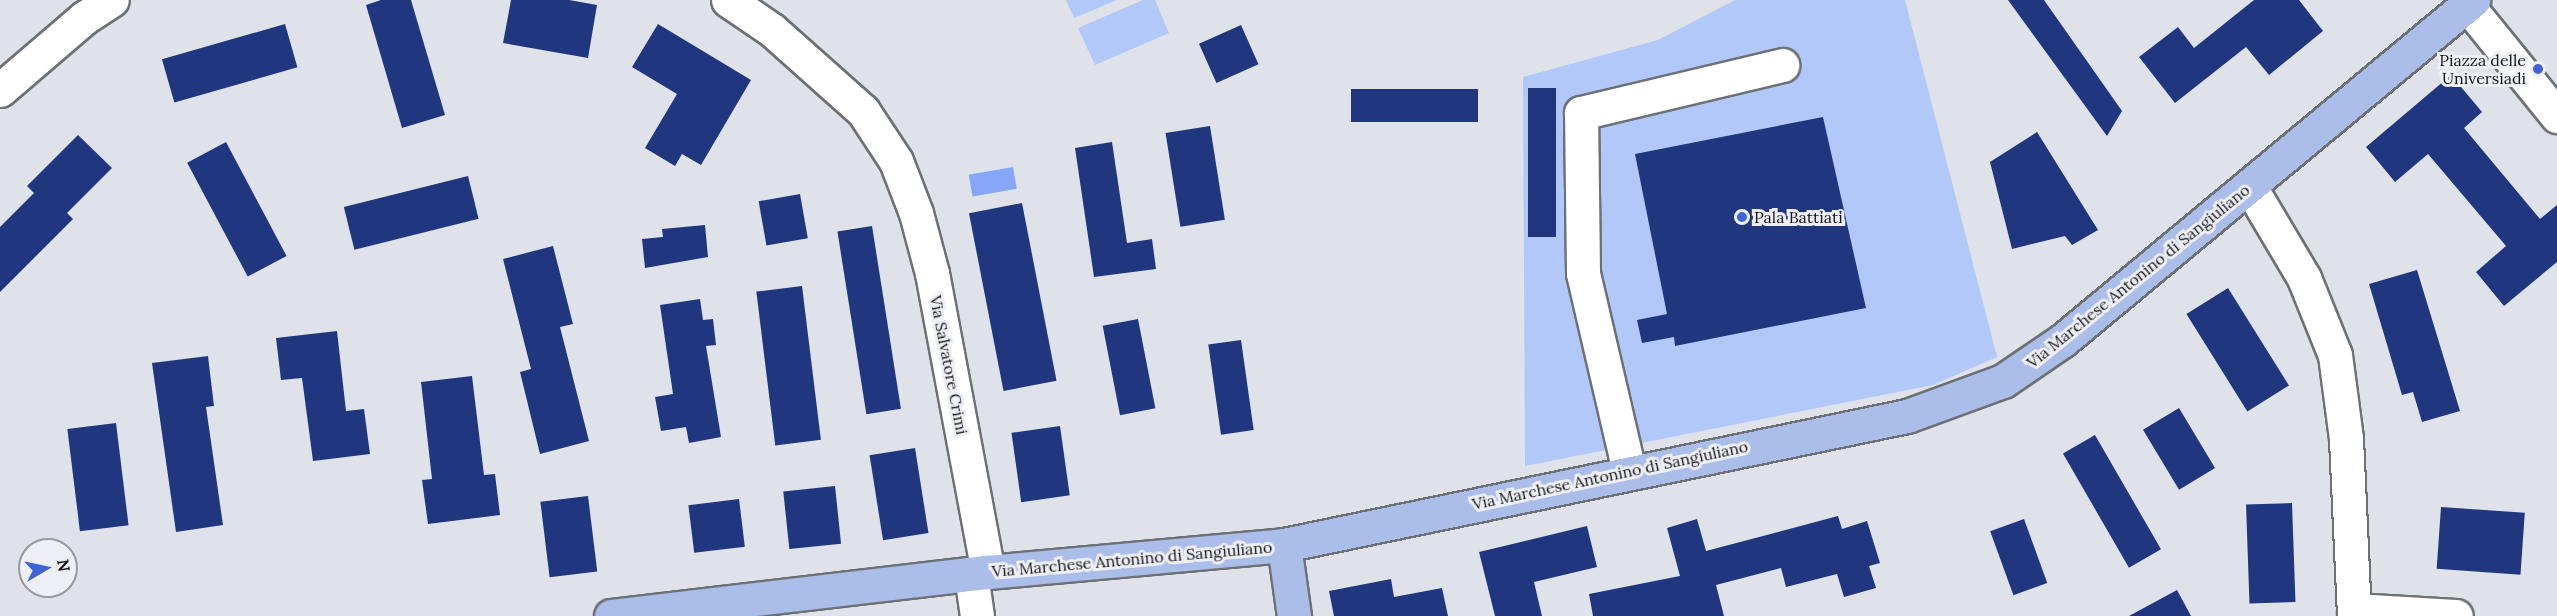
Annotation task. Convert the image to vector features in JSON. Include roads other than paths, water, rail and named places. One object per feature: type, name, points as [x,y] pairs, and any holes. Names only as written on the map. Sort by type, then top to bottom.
[{"type":"main road","name":"Via Marchese Antonino di Sangiuliano","points":[[611,616],[980,573],[1284,545],[1629,471],[1907,416],[2003,381],[2062,340],[2470,3]]},
{"type":"main road","points":[[1284,545],[1294,616]]},
{"type":"street","points":[[0,90],[84,18],[112,0]]},
{"type":"street","name":"Via Salvatore Crimi","points":[[728,0],[772,30],[863,111],[896,161],[916,213],[932,273],[980,573],[977,616]]},
{"type":"street","points":[[2470,3],[2557,116]]},
{"type":"street","points":[[1629,471],[1583,273],[1581,113],[1782,65]]},
{"type":"street","points":[[2250,187],[2304,278],[2335,355],[2346,439],[2354,613],[2456,616]]},
{"type":"water","points":[[1013,167],[1017,189],[973,196],[969,175]]},
{"type":"place","name":"Piazza delle Universiadi","points":[[2538,69]]},
{"type":"place","name":"Pala Battiati","points":[[1742,217]]}]
